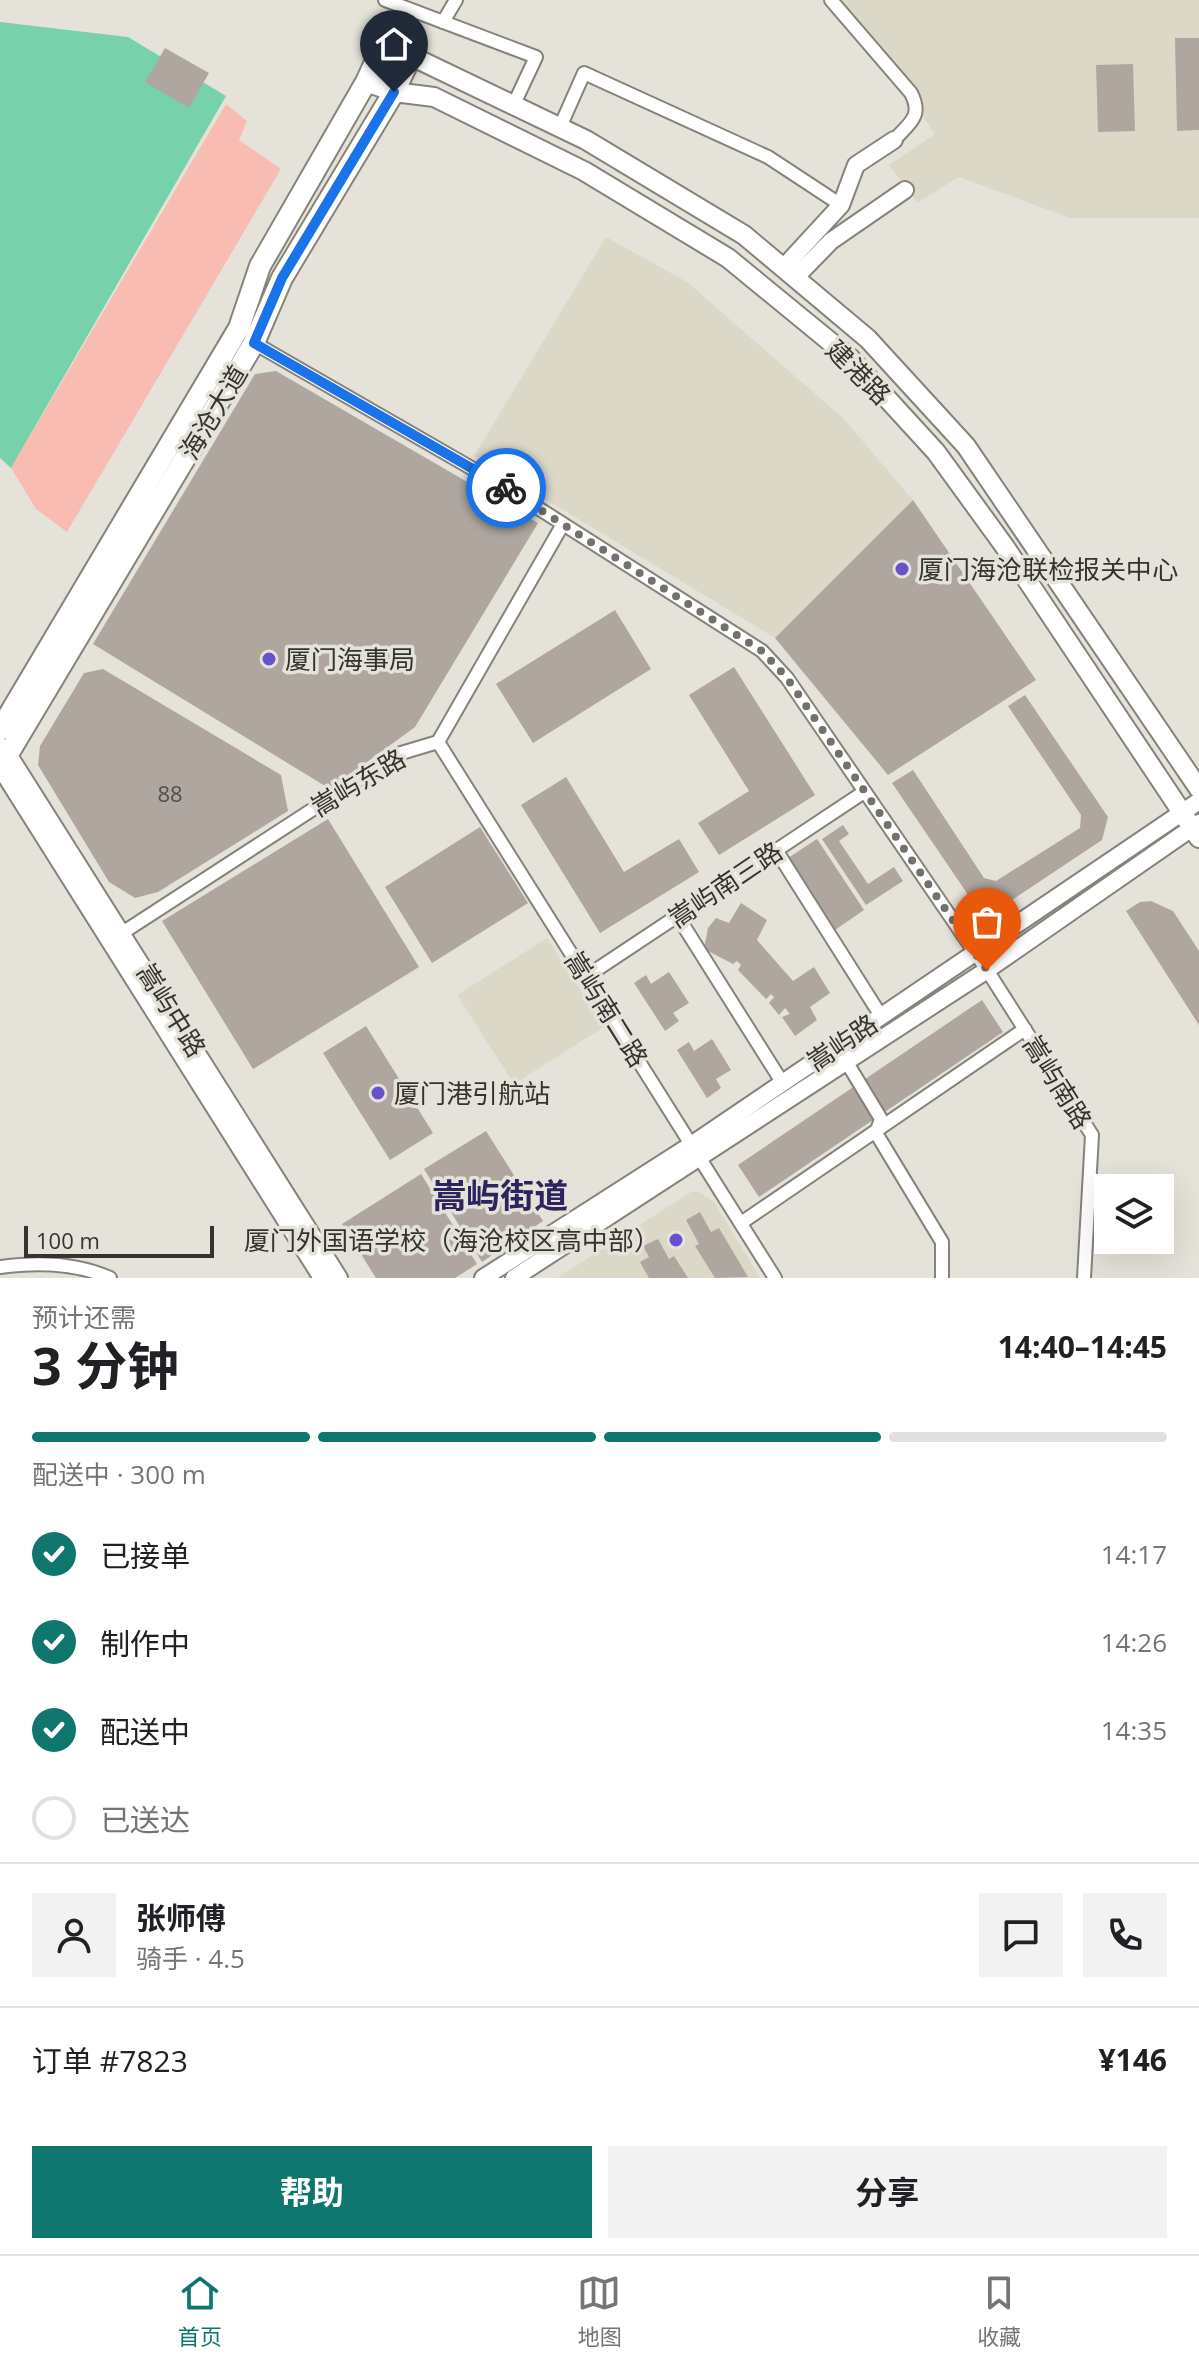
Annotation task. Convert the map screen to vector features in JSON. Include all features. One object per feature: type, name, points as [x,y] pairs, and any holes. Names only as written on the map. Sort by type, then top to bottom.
[{"type":"main road","name":"建港路","points":[[384,43],[560,127],[744,235],[868,339],[966,446],[1199,789]]},
{"type":"main road","name":"海沧大道","points":[[0,730],[239,328],[260,266],[366,82],[384,43]]},
{"type":"main road","name":"海沧大道","points":[[2,757],[254,343],[282,278],[394,92],[412,54]]},
{"type":"main road","name":"建港路","points":[[366,82],[394,92],[434,97],[584,171],[728,258],[850,358],[936,452],[1005,547],[1193,826]]},
{"type":"street","points":[[385,0],[536,57],[514,104]]},
{"type":"street","points":[[443,22],[456,0]]},
{"type":"street","points":[[789,273],[841,205],[856,165],[894,140],[916,117],[918,106],[911,93],[831,0]]},
{"type":"street","points":[[560,127],[584,73],[768,157],[841,205]]},
{"type":"street","points":[[789,273],[905,190]]},
{"type":"street","name":"嵩屿南路","points":[[254,343],[563,524],[762,651],[787,678],[987,970],[1092,1135],[1084,1278]]},
{"type":"street","name":"嵩屿东路","points":[[117,936],[398,754],[438,742],[563,524]]},
{"type":"street","name":"嵩屿南二路","points":[[438,742],[775,1278]]},
{"type":"street","name":"嵩屿中路","points":[[2,757],[339,1278]]},
{"type":"street","name":"嵩屿南三路","points":[[587,976],[864,792]]},
{"type":"street","name":"嵩屿路","points":[[483,1278],[846,1061],[987,970],[1193,826],[1199,801]]},
{"type":"street","name":"嵩屿路","points":[[514,1278],[696,1152],[782,1082],[881,1016],[975,954],[1193,826]]},
{"type":"street","points":[[776,850],[881,1016]]},
{"type":"street","points":[[678,917],[782,1082]]},
{"type":"street","name":"嵩屿中路","points":[[117,936],[322,1278]]},
{"type":"street","points":[[741,1223],[1025,1029]]},
{"type":"street","points":[[846,1061],[881,1119],[876,1133]]},
{"type":"street","points":[[876,1133],[942,1242],[942,1278]]},
{"type":"street","points":[[0,1267],[53,1265],[95,1271],[110,1278]]},
{"type":"shaded area","points":[[824,0],[1199,0],[1199,218],[1070,218],[959,177],[917,203],[889,165],[935,134],[909,97]]},
{"type":"shaded area","points":[[0,22],[128,37],[226,96],[11,468],[0,458]]},
{"type":"shaded area","points":[[226,104],[247,121],[239,140],[281,169],[67,532],[36,509],[11,468]]},
{"type":"shaded area","points":[[606,237],[687,282],[843,418],[913,500],[775,638],[474,456]]},
{"type":"shaded area","points":[[547,938],[604,1027],[514,1084],[457,995]]},
{"type":"shaded area","name":"厦门外国语学校（海沧校区高中部）","points":[[691,1192],[699,1192],[714,1202],[760,1278],[557,1278]]},
{"type":"building","points":[[1175,38],[1199,38],[1199,130],[1177,131]]},
{"type":"building","points":[[165,48],[209,73],[189,108],[145,82]]},
{"type":"building","points":[[1133,64],[1135,131],[1098,132],[1096,65]]},
{"type":"building","points":[[276,371],[538,523],[415,727],[330,789],[93,644],[255,374]]},
{"type":"building","name":"厦门海沧联检报关中心","points":[[913,500],[1036,680],[888,775],[775,638]]},
{"type":"building","points":[[615,610],[651,669],[533,743],[496,684]]},
{"type":"building","points":[[734,667],[815,795],[719,855],[698,823],[749,791],[689,695]]},
{"type":"building","points":[[103,669],[281,775],[288,811],[158,892],[135,898],[109,882],[38,765],[40,746],[84,673]]},
{"type":"building","points":[[1025,695],[1108,817],[1102,840],[997,910],[975,905],[892,783],[913,770],[984,878],[996,881],[1080,828],[1081,815],[1008,706]]},
{"type":"building","points":[[566,777],[624,872],[679,839],[699,872],[600,933],[521,805]]},
{"type":"building","points":[[328,819],[419,967],[253,1069],[162,921]]},
{"type":"building","points":[[843,825],[849,834],[839,841],[868,884],[894,867],[903,881],[866,905],[822,839]]},
{"type":"building","points":[[480,827],[528,903],[432,963],[385,887]]},
{"type":"building","points":[[817,839],[864,910],[835,930],[788,858]]},
{"type":"building","points":[[1151,901],[1173,911],[1199,951],[1199,1025],[1126,911],[1140,902]]},
{"type":"building","points":[[741,903],[767,920],[757,940],[793,981],[814,967],[830,993],[810,1007],[817,1020],[795,1036],[782,1017],[790,1014],[785,1008],[779,1015],[769,1003],[774,997],[771,994],[766,999],[738,970],[741,965],[737,961],[733,964],[704,949],[708,928],[716,918],[729,923]]},
{"type":"building","points":[[669,972],[689,1003],[673,1013],[679,1021],[665,1031],[634,983],[646,975],[651,984]]},
{"type":"building","points":[[982,1000],[1003,1032],[759,1197],[738,1165]]},
{"type":"building","name":"厦门港引航站","points":[[366,1026],[433,1133],[390,1160],[323,1053]]},
{"type":"building","points":[[712,1039],[731,1070],[716,1079],[721,1088],[707,1098],[677,1050],[689,1042],[694,1051]]},
{"type":"building","points":[[486,1131],[543,1221],[482,1262],[424,1169]]},
{"type":"building","points":[[421,1174],[477,1264],[455,1278],[376,1278],[342,1224]]},
{"type":"building","points":[[700,1212],[711,1232],[719,1228],[748,1277],[715,1278],[695,1246],[699,1244],[686,1220]]},
{"type":"building","points":[[658,1239],[669,1259],[674,1256],[688,1278],[649,1278],[640,1262],[649,1257],[643,1246]]},
{"type":"way so far","points":[[506,488],[762,651],[787,678],[987,970]]},
{"type":"place","name":"厦门海沧联检报关中心","points":[[902,569]]},
{"type":"place","name":"厦门海事局","points":[[269,659]]},
{"type":"place","name":"厦门港引航站","points":[[378,1093]]},
{"type":"place","name":"厦门外国语学校（海沧校区高中部）","points":[[676,1240]]},
{"type":"district","name":"嵩屿街道","points":[[500,1195]]},
{"type":"route","points":[[394,92],[282,278],[254,343],[506,488]]}]
